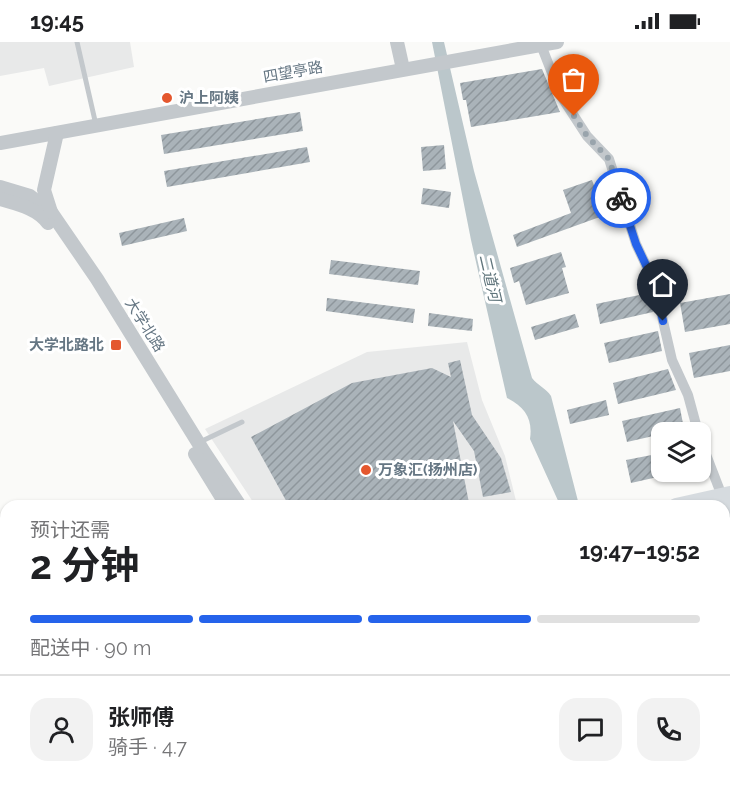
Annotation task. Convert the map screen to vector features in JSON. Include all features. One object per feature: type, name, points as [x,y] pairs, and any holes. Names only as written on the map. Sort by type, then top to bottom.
[{"type":"street","points":[[397,42],[403,69]]},
{"type":"street","name":"四望亭路","points":[[0,143],[556,42]]},
{"type":"street","points":[[541,45],[561,96],[587,136],[609,159],[636,244],[654,282],[672,360],[688,395],[695,422]]},
{"type":"street","points":[[51,212],[44,190],[57,133]]},
{"type":"street","name":"大学北路","points":[[0,187],[30,196],[51,212],[97,279],[236,500]]},
{"type":"street","name":"大学北路","points":[[0,199],[24,206],[43,216],[90,283],[223,500]]},
{"type":"street","points":[[711,466],[725,500]]},
{"type":"lane","points":[[77,42],[96,126]]},
{"type":"lane","points":[[199,443],[242,422]]},
{"type":"shaded area","points":[[0,42],[130,42],[134,67],[49,86],[44,68],[0,76]]},
{"type":"shaded area","points":[[467,342],[482,400],[505,456],[516,500],[252,500],[205,429],[367,352]]},
{"type":"water","name":"二道河","points":[[432,42],[444,42],[474,171],[532,378],[551,396],[578,500],[558,500],[530,439],[529,420],[519,405],[507,398],[471,240]]},
{"type":"building","points":[[542,69],[560,112],[471,127],[460,83]]},
{"type":"building","points":[[300,112],[303,131],[164,154],[161,135]]},
{"type":"building","points":[[444,145],[446,169],[423,171],[421,147]]},
{"type":"building","points":[[307,147],[310,162],[167,187],[164,171]]},
{"type":"building","points":[[592,180],[600,202],[603,201],[608,214],[517,247],[513,235],[571,213],[563,190]]},
{"type":"building","points":[[423,188],[451,192],[449,208],[421,204]]},
{"type":"building","points":[[184,218],[187,231],[122,246],[119,233]]},
{"type":"building","points":[[561,252],[566,267],[562,268],[569,293],[526,305],[519,281],[514,283],[510,268]]},
{"type":"building","points":[[331,260],[420,271],[418,285],[329,274]]},
{"type":"building","points":[[649,293],[653,312],[600,324],[596,304]]},
{"type":"building","points":[[730,294],[730,324],[685,332],[680,303]]},
{"type":"building","points":[[327,298],[415,309],[413,323],[326,311]]},
{"type":"building","points":[[429,313],[473,319],[472,331],[428,326]]},
{"type":"building","points":[[575,314],[579,327],[535,340],[531,327]]},
{"type":"building","points":[[658,331],[662,351],[609,363],[604,343]]},
{"type":"building","points":[[730,345],[730,371],[694,378],[689,353]]},
{"type":"building","name":"万象汇(扬州店)","points":[[460,360],[472,415],[501,458],[511,492],[483,497],[474,451],[453,421],[468,500],[286,500],[251,437],[352,383],[432,368],[451,377],[448,363]]},
{"type":"building","points":[[668,369],[676,390],[618,404],[613,383]]},
{"type":"building","points":[[606,400],[609,415],[570,424],[567,410]]},
{"type":"building","points":[[680,408],[683,422],[651,422],[651,437],[627,442],[622,421]]},
{"type":"building","points":[[651,455],[651,478],[631,483],[626,460]]},
{"type":"way so far","points":[[574,116],[587,136],[609,159],[621,198]]},
{"type":"place","name":"沪上阿姨","points":[[167,98]]},
{"type":"place","name":"大学北路北","points":[[116,345]]},
{"type":"place","name":"万象汇(扬州店)","points":[[366,470]]},
{"type":"route","points":[[621,198],[636,244],[654,282],[663,321]]}]
